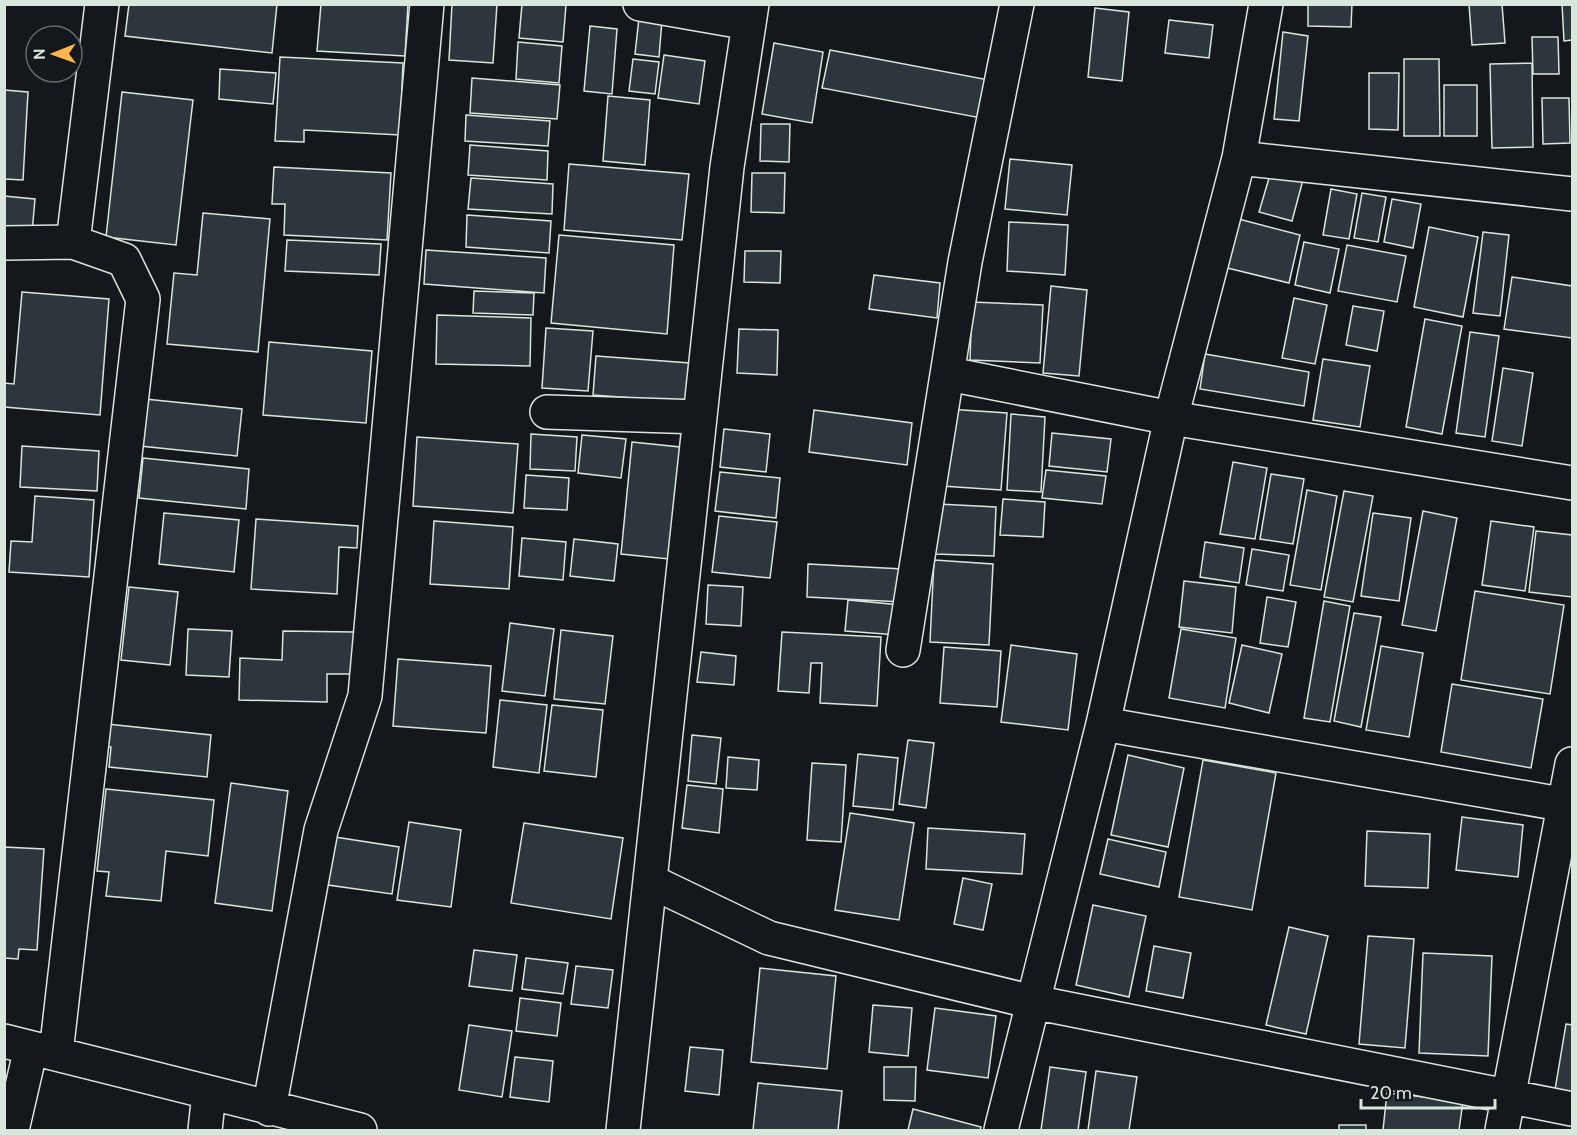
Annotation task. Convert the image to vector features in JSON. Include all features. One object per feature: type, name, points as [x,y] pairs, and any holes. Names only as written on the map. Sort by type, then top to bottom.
[{"type":"street","points":[[73,243],[102,4]]},
{"type":"street","points":[[269,1109],[321,830],[365,696],[427,4]]},
{"type":"street","points":[[623,1131],[727,167],[751,14],[640,4]]},
{"type":"street","points":[[903,650],[949,374],[965,262],[1017,4]]},
{"type":"street","points":[[1001,1131],[1103,724],[1171,418],[1239,158],[1266,4]]},
{"type":"street","points":[[1239,158],[1572,194]]},
{"type":"street","points":[[4,243],[73,243],[124,260],[143,298],[30,1047],[12,1131]]},
{"type":"street","points":[[949,374],[1171,418],[1572,483]]},
{"type":"street","points":[[547,412],[700,417]]},
{"type":"street","points":[[1103,724],[1569,806]]},
{"type":"street","points":[[1502,1131],[1569,806],[1572,764]]},
{"type":"street","points":[[650,881],[769,939],[1034,1002],[1572,1108]]},
{"type":"street","points":[[30,1047],[360,1131]]},
{"type":"street","points":[[206,1131],[209,1093]]},
{"type":"building","points":[[129,4],[277,4],[272,53],[125,36]]},
{"type":"building","points":[[321,4],[408,4],[405,56],[317,51]]},
{"type":"building","points":[[452,4],[497,4],[493,63],[449,60]]},
{"type":"building","points":[[522,4],[566,5],[563,42],[519,38]]},
{"type":"building","points":[[1308,4],[1352,4],[1351,27],[1308,26]]},
{"type":"building","points":[[1469,4],[1502,4],[1505,43],[1472,45]]},
{"type":"building","points":[[1562,4],[1572,4],[1572,40],[1564,41]]},
{"type":"building","points":[[1095,8],[1129,12],[1122,81],[1088,77]]},
{"type":"building","points":[[639,18],[662,20],[659,57],[635,54]]},
{"type":"building","points":[[1169,20],[1213,25],[1209,58],[1165,53]]},
{"type":"building","points":[[590,26],[617,29],[612,94],[584,91]]},
{"type":"building","points":[[1283,32],[1308,36],[1299,121],[1274,119]]},
{"type":"building","points":[[1532,37],[1558,37],[1559,74],[1533,74]]},
{"type":"building","points":[[518,42],[562,46],[559,83],[516,79]]},
{"type":"building","points":[[774,43],[823,52],[812,123],[762,114]]},
{"type":"building","points":[[830,50],[989,80],[981,118],[822,88]]},
{"type":"building","points":[[664,55],[705,61],[699,104],[658,98]]},
{"type":"building","points":[[280,57],[403,63],[400,135],[304,130],[304,142],[275,141]]},
{"type":"building","points":[[633,59],[659,62],[655,94],[629,91]]},
{"type":"building","points":[[1404,59],[1439,59],[1440,136],[1404,136]]},
{"type":"building","points":[[1532,63],[1533,147],[1492,148],[1490,64]]},
{"type":"building","points":[[220,69],[276,73],[273,104],[219,99]]},
{"type":"building","points":[[1369,73],[1399,73],[1398,130],[1369,129]]},
{"type":"building","points":[[472,78],[560,85],[557,119],[470,113]]},
{"type":"building","points":[[1444,85],[1477,85],[1477,136],[1444,136]]},
{"type":"building","points":[[4,90],[28,92],[23,180],[4,179]]},
{"type":"building","points":[[122,92],[193,100],[176,245],[106,237]]},
{"type":"building","points":[[608,96],[650,100],[645,165],[603,161]]},
{"type":"building","points":[[1542,98],[1569,98],[1570,143],[1543,144]]},
{"type":"building","points":[[466,115],[550,121],[548,146],[465,141]]},
{"type":"building","points":[[761,124],[790,124],[789,162],[760,161]]},
{"type":"building","points":[[470,145],[548,151],[547,180],[468,175]]},
{"type":"building","points":[[1010,159],[1072,165],[1067,215],[1005,209]]},
{"type":"building","points":[[569,164],[689,174],[682,240],[564,230]]},
{"type":"building","points":[[274,167],[391,173],[387,240],[284,235],[285,204],[272,204]]},
{"type":"building","points":[[1272,168],[1304,176],[1292,221],[1259,212]]},
{"type":"building","points":[[752,173],[785,173],[784,213],[751,212]]},
{"type":"building","points":[[471,178],[553,184],[552,214],[468,209]]},
{"type":"building","points":[[1331,189],[1357,194],[1349,239],[1323,235]]},
{"type":"building","points":[[1362,193],[1386,197],[1378,242],[1354,238]]},
{"type":"building","points":[[4,196],[35,199],[32,233],[4,230]]},
{"type":"building","points":[[1392,199],[1421,204],[1413,248],[1384,242]]},
{"type":"building","points":[[203,213],[270,219],[258,352],[167,344],[174,273],[197,275]]},
{"type":"building","points":[[467,215],[551,221],[549,253],[466,247]]},
{"type":"building","points":[[1231,217],[1300,235],[1289,283],[1219,266]]},
{"type":"building","points":[[1009,222],[1068,225],[1065,275],[1007,271]]},
{"type":"building","points":[[1429,227],[1478,237],[1463,317],[1414,307]]},
{"type":"building","points":[[1483,232],[1509,235],[1500,316],[1473,313]]},
{"type":"building","points":[[559,235],[674,245],[667,334],[551,323]]},
{"type":"building","points":[[287,240],[381,244],[379,275],[285,271]]},
{"type":"building","points":[[1304,242],[1339,249],[1330,293],[1295,285]]},
{"type":"building","points":[[1347,245],[1406,256],[1397,302],[1338,291]]},
{"type":"building","points":[[426,250],[546,258],[544,293],[424,284]]},
{"type":"building","points":[[745,251],[781,251],[780,283],[744,282]]},
{"type":"building","points":[[874,275],[940,283],[937,318],[869,309]]},
{"type":"building","points":[[1512,277],[1572,286],[1572,338],[1504,329]]},
{"type":"building","points":[[1051,286],[1087,290],[1079,376],[1043,373]]},
{"type":"building","points":[[474,291],[534,293],[533,315],[473,313]]},
{"type":"building","points":[[22,292],[109,299],[100,415],[4,407],[4,383],[14,384]]},
{"type":"building","points":[[1294,298],[1327,305],[1315,364],[1282,358]]},
{"type":"building","points":[[972,302],[1043,305],[1040,363],[970,360]]},
{"type":"building","points":[[1353,306],[1384,311],[1377,351],[1346,345]]},
{"type":"building","points":[[437,315],[531,318],[530,366],[436,364]]},
{"type":"building","points":[[1425,319],[1462,326],[1442,434],[1406,427]]},
{"type":"building","points":[[546,328],[593,331],[588,391],[542,388]]},
{"type":"building","points":[[739,329],[778,330],[777,375],[737,373]]},
{"type":"building","points":[[1470,332],[1499,336],[1485,437],[1456,433]]},
{"type":"building","points":[[269,342],[372,351],[366,423],[263,415]]},
{"type":"building","points":[[1205,354],[1309,372],[1304,406],[1200,389]]},
{"type":"building","points":[[596,356],[690,363],[687,402],[593,395]]},
{"type":"building","points":[[1323,359],[1370,366],[1360,427],[1313,420]]},
{"type":"building","points":[[1503,368],[1533,373],[1522,446],[1492,441]]},
{"type":"building","points":[[145,399],[242,409],[237,456],[140,446]]},
{"type":"building","points":[[948,409],[1007,413],[1001,490],[942,486]]},
{"type":"building","points":[[814,410],[912,423],[907,465],[809,452]]},
{"type":"building","points":[[1011,414],[1045,417],[1041,492],[1007,490]]},
{"type":"building","points":[[724,429],[770,434],[766,472],[720,467]]},
{"type":"building","points":[[1052,433],[1111,439],[1107,472],[1049,466]]},
{"type":"building","points":[[531,434],[577,437],[575,471],[530,469]]},
{"type":"building","points":[[582,435],[626,439],[621,478],[578,473]]},
{"type":"building","points":[[417,437],[518,444],[513,513],[413,506]]},
{"type":"building","points":[[632,442],[680,447],[669,559],[621,554]]},
{"type":"building","points":[[22,446],[99,451],[97,491],[20,487]]},
{"type":"building","points":[[143,458],[249,469],[246,509],[139,498]]},
{"type":"building","points":[[1233,462],[1267,468],[1255,539],[1220,534]]},
{"type":"building","points":[[1046,470],[1106,476],[1102,504],[1042,498]]},
{"type":"building","points":[[720,472],[780,478],[776,518],[715,511]]},
{"type":"building","points":[[1271,474],[1304,479],[1293,544],[1260,539]]},
{"type":"building","points":[[526,475],[569,478],[567,510],[524,508]]},
{"type":"building","points":[[1307,490],[1337,496],[1321,590],[1290,585]]},
{"type":"building","points":[[1344,491],[1373,496],[1353,602],[1324,597]]},
{"type":"building","points":[[35,496],[94,500],[89,577],[9,572],[11,541],[32,542]]},
{"type":"building","points":[[1003,499],[1045,502],[1043,537],[1000,535]]},
{"type":"building","points":[[938,504],[996,507],[994,556],[935,554]]},
{"type":"building","points":[[1423,511],[1457,518],[1436,631],[1402,625]]},
{"type":"building","points":[[164,513],[239,520],[234,572],[159,564]]},
{"type":"building","points":[[1373,513],[1411,518],[1399,601],[1361,596]]},
{"type":"building","points":[[719,516],[777,522],[770,578],[712,572]]},
{"type":"building","points":[[256,519],[358,526],[357,548],[339,547],[337,594],[251,589]]},
{"type":"building","points":[[434,521],[513,527],[509,589],[430,584]]},
{"type":"building","points":[[1491,521],[1534,527],[1525,591],[1482,585]]},
{"type":"building","points":[[1536,531],[1572,535],[1572,597],[1529,592]]},
{"type":"building","points":[[522,538],[566,542],[563,580],[519,576]]},
{"type":"building","points":[[574,539],[618,544],[614,581],[570,576]]},
{"type":"building","points":[[1205,542],[1244,548],[1239,583],[1200,577]]},
{"type":"building","points":[[1252,549],[1289,555],[1283,591],[1246,585]]},
{"type":"building","points":[[934,560],[993,564],[989,645],[930,642]]},
{"type":"building","points":[[808,564],[903,569],[902,602],[807,597]]},
{"type":"building","points":[[1184,581],[1236,587],[1232,633],[1179,627]]},
{"type":"building","points":[[708,585],[743,587],[741,626],[706,624]]},
{"type":"building","points":[[129,587],[178,592],[170,665],[121,660]]},
{"type":"building","points":[[1475,591],[1564,605],[1550,694],[1461,680]]},
{"type":"building","points":[[1267,597],[1296,602],[1288,647],[1260,643]]},
{"type":"building","points":[[848,600],[901,605],[898,635],[845,631]]},
{"type":"building","points":[[1324,601],[1350,606],[1330,722],[1304,718]]},
{"type":"building","points":[[1354,613],[1381,617],[1361,727],[1334,721]]},
{"type":"building","points":[[510,623],[554,629],[545,696],[502,691]]},
{"type":"building","points":[[188,629],[232,631],[229,677],[186,675]]},
{"type":"building","points":[[1181,629],[1236,638],[1225,708],[1169,698]]},
{"type":"building","points":[[561,630],[613,636],[605,704],[554,699]]},
{"type":"building","points":[[283,631],[354,632],[354,674],[327,674],[327,702],[239,700],[240,658],[282,660]]},
{"type":"building","points":[[782,632],[881,637],[877,706],[820,703],[822,663],[811,663],[809,693],[778,691]]},
{"type":"building","points":[[1011,645],[1077,654],[1068,730],[1001,722]]},
{"type":"building","points":[[1242,645],[1282,654],[1269,713],[1229,703]]},
{"type":"building","points":[[1381,646],[1423,653],[1409,737],[1366,730]]},
{"type":"building","points":[[944,647],[1001,651],[997,707],[940,703]]},
{"type":"building","points":[[701,652],[736,656],[734,685],[697,682]]},
{"type":"building","points":[[398,659],[491,666],[486,733],[393,726]]},
{"type":"building","points":[[1452,684],[1543,699],[1531,768],[1441,752]]},
{"type":"building","points":[[500,700],[547,705],[539,773],[493,767]]},
{"type":"building","points":[[552,705],[603,710],[596,777],[544,771]]},
{"type":"building","points":[[107,724],[211,735],[207,777],[109,767],[111,747],[106,746]]},
{"type":"building","points":[[692,735],[721,738],[716,784],[688,781]]},
{"type":"building","points":[[908,740],[934,743],[926,808],[899,804]]},
{"type":"building","points":[[858,754],[898,758],[893,810],[853,806]]},
{"type":"building","points":[[1128,755],[1184,768],[1168,847],[1111,835]]},
{"type":"building","points":[[728,757],[759,760],[757,790],[726,788]]},
{"type":"building","points":[[1203,760],[1276,773],[1252,910],[1179,897]]},
{"type":"building","points":[[812,763],[846,765],[841,842],[807,840]]},
{"type":"building","points":[[231,783],[288,791],[272,911],[215,903]]},
{"type":"building","points":[[687,785],[723,789],[719,833],[682,828]]},
{"type":"building","points":[[106,789],[214,800],[208,856],[166,851],[161,901],[106,896],[109,872],[97,871]]},
{"type":"building","points":[[850,813],[914,823],[899,920],[835,910]]},
{"type":"building","points":[[1462,817],[1523,825],[1518,877],[1456,870]]},
{"type":"building","points":[[409,822],[461,830],[451,907],[397,900]]},
{"type":"building","points":[[524,823],[623,838],[611,919],[511,903]]},
{"type":"building","points":[[928,828],[1025,834],[1022,874],[926,869]]},
{"type":"building","points":[[1367,831],[1430,834],[1428,888],[1365,886]]},
{"type":"building","points":[[335,837],[399,847],[392,894],[328,885]]},
{"type":"building","points":[[1108,839],[1166,852],[1159,887],[1100,874]]},
{"type":"building","points":[[4,847],[44,849],[37,950],[19,949],[18,959],[4,958]]},
{"type":"building","points":[[963,878],[992,884],[983,930],[954,924]]},
{"type":"building","points":[[1093,905],[1146,916],[1129,997],[1076,985]]},
{"type":"building","points":[[1289,927],[1328,936],[1306,1034],[1266,1025]]},
{"type":"building","points":[[1368,936],[1414,939],[1405,1048],[1359,1044]]},
{"type":"building","points":[[1154,946],[1191,953],[1183,998],[1146,991]]},
{"type":"building","points":[[474,950],[517,955],[512,991],[469,986]]},
{"type":"building","points":[[1423,953],[1492,956],[1488,1056],[1419,1053]]},
{"type":"building","points":[[526,958],[568,963],[563,994],[522,989]]},
{"type":"building","points":[[576,966],[613,970],[608,1008],[571,1004]]},
{"type":"building","points":[[760,968],[836,976],[827,1069],[751,1062]]},
{"type":"building","points":[[520,998],[561,1003],[557,1036],[516,1031]]},
{"type":"building","points":[[873,1005],[912,1008],[908,1056],[869,1052]]},
{"type":"building","points":[[935,1008],[996,1016],[988,1078],[927,1070]]},
{"type":"building","points":[[1566,1024],[1572,1025],[1572,1093],[1555,1090]]},
{"type":"building","points":[[469,1025],[512,1031],[502,1097],[459,1090]]},
{"type":"building","points":[[690,1047],[723,1050],[719,1095],[685,1091]]},
{"type":"building","points":[[515,1057],[553,1061],[549,1102],[510,1097]]},
{"type":"building","points":[[884,1067],[916,1067],[915,1101],[884,1100]]},
{"type":"building","points":[[1050,1067],[1086,1072],[1078,1130],[1041,1130]]},
{"type":"building","points":[[1096,1071],[1137,1077],[1129,1130],[1088,1130]]},
{"type":"building","points":[[758,1083],[842,1091],[838,1130],[753,1130]]},
{"type":"building","points":[[1387,1093],[1463,1101],[1459,1130],[1383,1130]]},
{"type":"building","points":[[913,1109],[981,1127],[980,1130],[908,1130]]},
{"type":"building","points":[[1339,1125],[1366,1125],[1366,1130],[1339,1130]]}]
